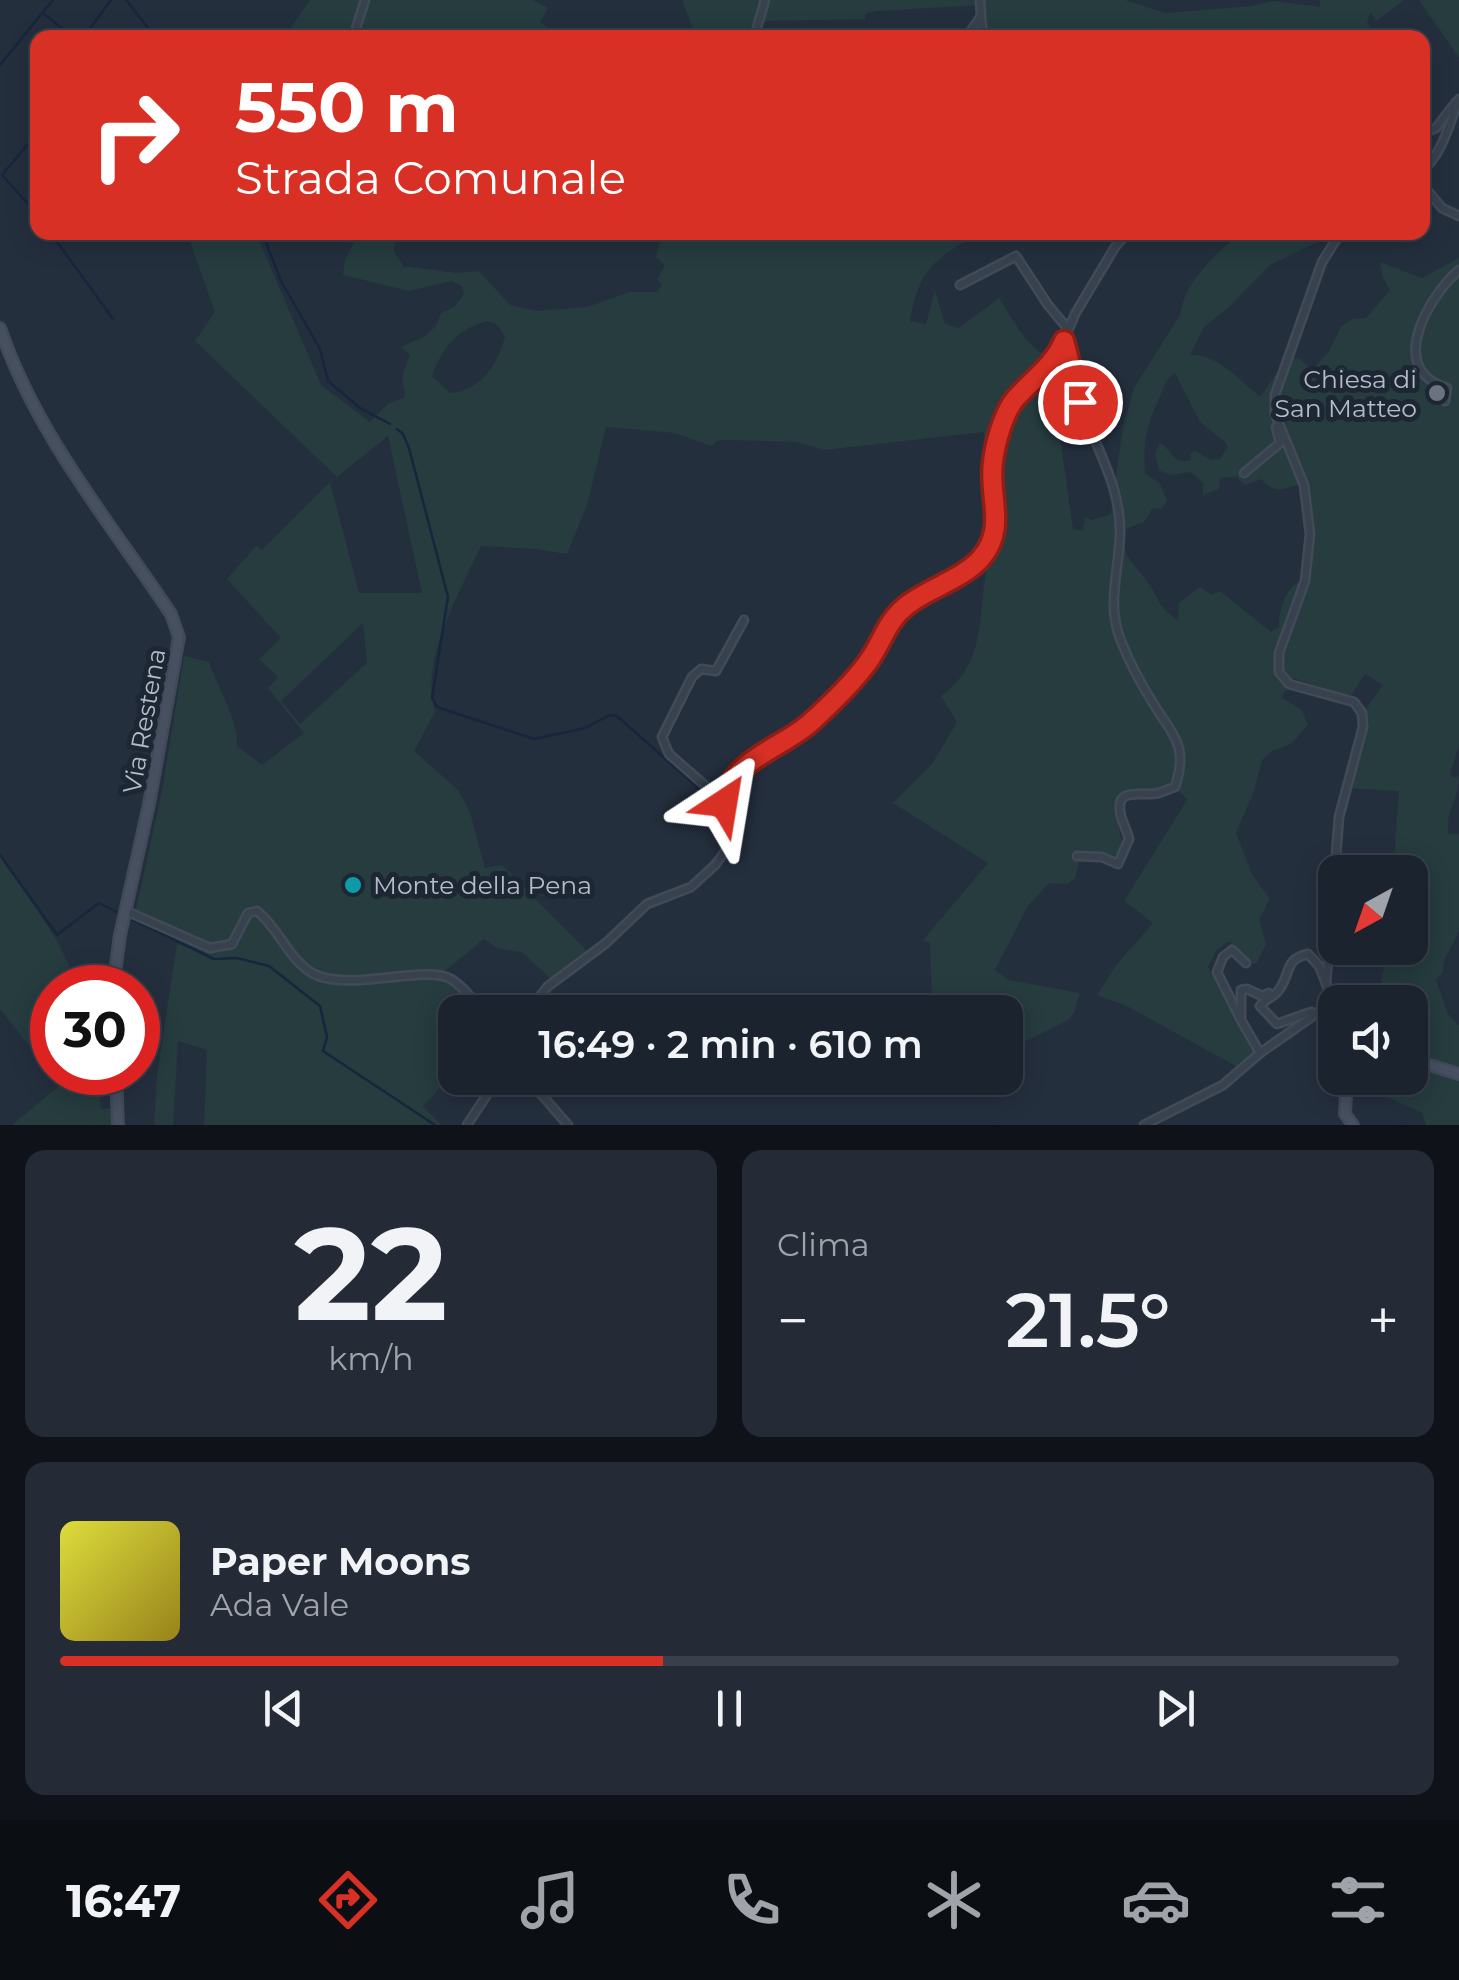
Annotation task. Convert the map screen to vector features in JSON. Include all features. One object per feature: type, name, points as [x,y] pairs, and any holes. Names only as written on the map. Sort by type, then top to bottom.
[{"type":"street","points":[[356,30],[366,0]]},
{"type":"street","points":[[756,30],[765,0]]},
{"type":"street","points":[[980,0],[982,30]]},
{"type":"street","points":[[971,30],[980,16]]},
{"type":"street","points":[[1430,131],[1458,100]]},
{"type":"street","points":[[1430,160],[1441,146],[1458,100]]},
{"type":"street","points":[[1430,194],[1442,208],[1459,216]]},
{"type":"street","points":[[542,995],[606,944],[647,904],[691,887],[715,865],[728,843],[724,803],[738,773],[808,725],[866,665],[885,628],[905,606],[984,555],[994,535],[993,462],[1008,410],[1013,400],[1043,373],[1121,240]]},
{"type":"street","points":[[1244,474],[1280,443],[1274,394],[1322,262],[1336,240]]},
{"type":"street","points":[[960,285],[1016,256],[1068,329]]},
{"type":"street","points":[[1445,401],[1447,388],[1437,385],[1419,366],[1415,343],[1425,312],[1437,292],[1459,270]]},
{"type":"street","name":"Via Restena","points":[[0,328],[48,434],[171,614],[179,636],[117,965]]},
{"type":"street","points":[[1064,341],[1080,402],[1113,483],[1120,533],[1112,612],[1132,664],[1154,706],[1171,725],[1179,760],[1176,787],[1150,795],[1129,793],[1121,802],[1120,815],[1129,840],[1118,864],[1102,857],[1078,856]]},
{"type":"street","points":[[1275,414],[1304,485],[1310,534],[1305,581],[1279,652],[1279,672],[1289,684],[1354,702],[1362,714],[1363,728],[1339,817],[1326,984]]},
{"type":"street","points":[[724,803],[669,754],[662,737],[692,677],[701,669],[716,671],[744,620]]},
{"type":"street","points":[[126,911],[210,948],[232,944],[248,913],[258,911],[315,975],[356,980],[446,976],[468,995]]},
{"type":"street","points":[[1246,963],[1232,950],[1223,957],[1217,972],[1260,1052]]},
{"type":"street","points":[[1315,1015],[1311,1012],[1272,1023],[1260,1006],[1279,990],[1288,965],[1296,956],[1308,954],[1319,966],[1326,984]]},
{"type":"street","points":[[1240,1020],[1244,988],[1262,996],[1279,990]]},
{"type":"street","points":[[1144,1125],[1223,1086],[1260,1052],[1318,1013]]},
{"type":"street","points":[[1428,1065],[1459,1074]]},
{"type":"street","points":[[117,1095],[118,1125]]},
{"type":"street","points":[[467,1125],[487,1095]]},
{"type":"street","points":[[542,1095],[568,1125]]},
{"type":"street","points":[[1338,1125],[1345,1114],[1346,1095]]},
{"type":"street","points":[[1345,1114],[1353,1125]]},
{"type":"green space","points":[[310,0],[533,0],[548,8],[540,22],[549,30],[289,30]]},
{"type":"green space","points":[[682,0],[1125,0],[1166,13],[1273,1],[1320,7],[1320,0],[1404,0],[1376,21],[1370,12],[1367,22],[1372,30],[982,30],[980,5],[876,11],[865,14],[865,19],[769,21],[742,30],[693,30]]},
{"type":"green space","points":[[1419,0],[1459,0],[1459,58]]},
{"type":"green space","points":[[189,240],[259,240],[321,385],[370,422],[388,404],[405,397],[402,376],[410,355],[401,347],[425,336],[436,326],[441,313],[454,307],[464,294],[462,286],[452,281],[409,291],[343,275],[345,260],[355,240],[395,240],[394,251],[403,266],[457,273],[479,271],[510,305],[536,311],[587,307],[630,292],[657,292],[662,284],[657,280],[665,265],[656,257],[660,240],[968,240],[931,267],[918,288],[910,321],[926,324],[935,291],[945,324],[959,328],[999,298],[1030,344],[1057,360],[1077,417],[1060,436],[1073,529],[1083,531],[1085,517],[1092,520],[1111,514],[1123,426],[1134,388],[1180,315],[1195,280],[1233,240],[1322,240],[1270,265],[1204,327],[1190,355],[1219,363],[1260,396],[1285,363],[1299,358],[1312,370],[1329,351],[1342,325],[1366,318],[1390,290],[1380,262],[1422,278],[1459,258],[1459,746],[1450,774],[1454,778],[1459,776],[1448,826],[1449,834],[1459,834],[1459,931],[1436,980],[1448,1014],[1459,1025],[1459,1125],[1426,1125],[1422,1113],[1383,1095],[1428,1095],[1428,985],[1380,985],[1385,965],[1428,965],[1428,855],[1394,855],[1399,791],[1343,788],[1345,773],[1352,774],[1366,709],[1383,685],[1365,674],[1350,697],[1293,678],[1282,698],[1302,710],[1308,725],[1291,744],[1272,751],[1262,760],[1236,833],[1252,874],[1270,899],[1259,919],[1266,944],[1256,964],[1250,963],[1229,941],[1216,951],[1208,967],[1260,1055],[1241,1069],[1127,1006],[1097,995],[1117,964],[1153,923],[1124,901],[1187,800],[1177,779],[1161,791],[1122,794],[1116,808],[1123,846],[1115,856],[1100,852],[1081,854],[1075,878],[1067,884],[1049,883],[1028,906],[995,970],[1009,980],[1080,993],[1068,1020],[1023,1042],[1023,995],[932,995],[930,943],[923,940],[988,863],[893,803],[932,764],[957,722],[941,696],[967,668],[978,637],[987,567],[1000,528],[988,487],[994,446],[984,439],[984,432],[824,450],[796,442],[726,440],[716,441],[712,446],[675,433],[606,427],[587,505],[567,554],[481,546],[444,627],[432,671],[435,712],[414,751],[458,790],[470,812],[485,868],[502,865],[588,952],[552,980],[522,952],[499,949],[484,939],[445,971],[470,995],[438,995],[438,1090],[423,1106],[441,1125],[204,1125],[207,1050],[178,1041],[173,1125],[154,1125],[178,937],[135,914],[162,791],[184,656],[209,662],[232,716],[237,746],[262,765],[304,733],[268,688],[278,677],[259,659],[281,638],[227,579],[256,546],[262,550],[330,482],[359,593],[422,593],[388,436],[337,477],[195,341],[215,312]],"holes":[[[487,321],[498,325],[505,337],[486,375],[471,387],[450,393],[432,376],[452,341],[476,325]],[[1175,373],[1200,422],[1226,443],[1228,447],[1220,459],[1211,460],[1195,451],[1190,454],[1191,460],[1180,461],[1160,443],[1155,453],[1159,470],[1169,475],[1191,472],[1203,483],[1203,495],[1219,489],[1220,478],[1237,477],[1245,485],[1261,479],[1280,490],[1301,485],[1309,551],[1302,585],[1298,582],[1289,591],[1281,608],[1279,627],[1271,632],[1220,591],[1212,595],[1200,587],[1179,603],[1178,620],[1164,608],[1126,552],[1126,529],[1144,522],[1153,508],[1161,509],[1167,501],[1160,484],[1145,473],[1144,453],[1151,419],[1165,385]],[[363,623],[367,663],[300,724],[281,701]]]},
{"type":"green space","points":[[0,854],[69,965],[30,965],[30,1047],[0,1009]]},
{"type":"green space","points":[[48,1095],[99,1095],[101,1109],[114,1108],[114,1125],[12,1125]]},
{"type":"waterway","points":[[0,65],[53,0]]},
{"type":"waterway","points":[[89,30],[111,0]]},
{"type":"waterway","points":[[126,0],[150,30]]},
{"type":"waterway","points":[[44,14],[64,30]]},
{"type":"waterway","points":[[30,142],[2,175],[30,206]]},
{"type":"waterway","points":[[56,240],[113,319]]},
{"type":"waterway","points":[[265,240],[281,281],[320,349],[328,381],[360,408],[390,424]]},
{"type":"waterway","points":[[397,429],[409,448],[448,597],[432,698],[437,707],[534,739],[585,728],[610,715],[617,716],[705,794],[718,809],[723,826]]},
{"type":"waterway","points":[[0,855],[57,935],[99,903],[119,913]]},
{"type":"waterway","points":[[127,917],[214,959],[237,958],[269,966],[320,1006],[327,1037],[323,1051],[435,1125]]},
{"type":"place","name":"Chiesa di San Matteo","points":[[1437,393]]},
{"type":"place","name":"Monte della Pena","points":[[353,885]]},
{"type":"route","points":[[724,803],[738,773],[808,725],[866,665],[885,628],[905,606],[984,555],[994,535],[993,462],[1008,410],[1013,400],[1058,355],[1064,341],[1080,402]]}]
